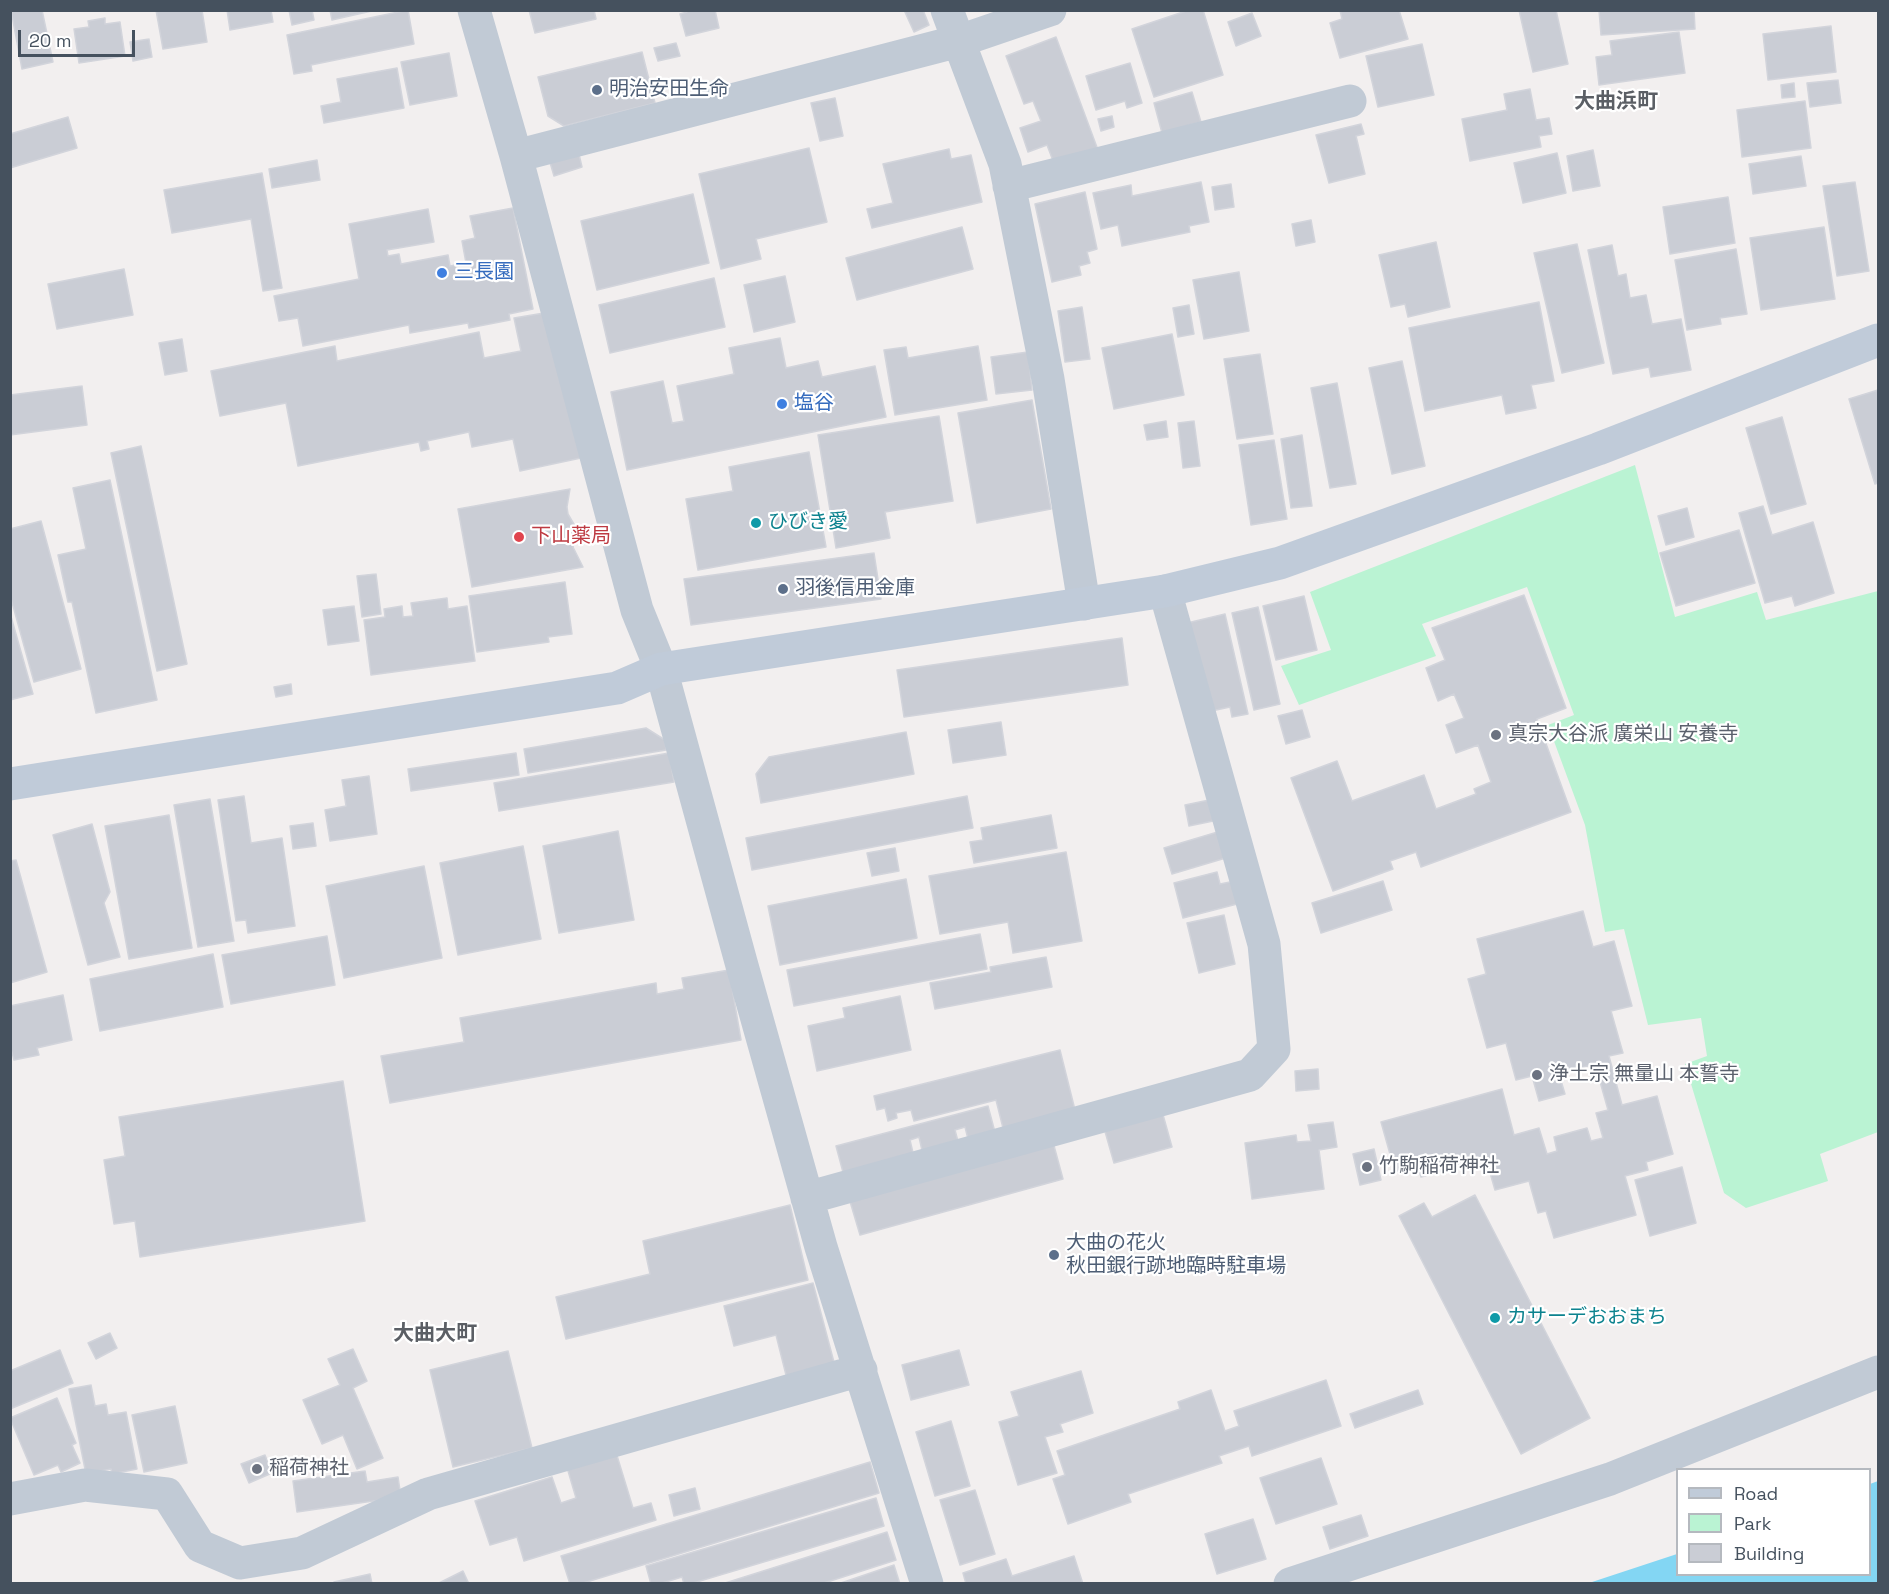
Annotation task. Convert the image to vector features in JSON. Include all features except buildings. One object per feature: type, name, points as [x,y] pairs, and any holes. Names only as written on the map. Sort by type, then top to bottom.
[{"type":"street","points":[[474,10],[516,156],[637,610],[661,669],[807,1198],[927,1584]]},
{"type":"street","points":[[946,10],[1005,164],[1048,379],[1084,604]]},
{"type":"street","points":[[516,156],[959,41],[1050,10]]},
{"type":"street","points":[[1009,186],[1350,101]]},
{"type":"street","points":[[10,784],[617,688],[661,669],[1165,591],[1280,563],[1598,449],[1878,340]]},
{"type":"street","points":[[807,1198],[1250,1075],[1274,1049],[1264,944],[1165,591]]},
{"type":"street","points":[[10,1499],[85,1485],[166,1494],[200,1546],[240,1563],[302,1553],[428,1494],[861,1370]]},
{"type":"street","points":[[1290,1584],[1610,1479],[1878,1372]]},
{"type":"green space","points":[[1635,465],[1675,617],[1757,592],[1766,620],[1878,591],[1878,1132],[1820,1154],[1828,1181],[1746,1208],[1724,1193],[1685,1064],[1707,1056],[1701,1018],[1648,1025],[1624,929],[1605,932],[1585,825],[1548,725],[1574,715],[1527,587],[1422,624],[1436,656],[1299,705],[1281,666],[1331,650],[1310,592]]},
{"type":"water","points":[[1878,1481],[1878,1583],[1589,1583],[1676,1554],[1676,1576],[1871,1576],[1871,1484]]},
{"type":"place","name":"明治安田生命","points":[[597,90]]},
{"type":"place","name":"三長園","points":[[442,273]]},
{"type":"place","name":"塩谷","points":[[782,404]]},
{"type":"place","name":"ひびき愛","points":[[756,523]]},
{"type":"place","name":"下山薬局","points":[[519,537]]},
{"type":"place","name":"羽後信用金庫","points":[[783,589]]},
{"type":"place","name":"真宗大谷派 廣栄山 安養寺","points":[[1496,735]]},
{"type":"place","name":"浄土宗 無量山 本誓寺","points":[[1537,1075]]},
{"type":"place","name":"竹駒稲荷神社","points":[[1367,1167]]},
{"type":"place","name":"大曲の花火 秋田銀行跡地臨時駐車場","points":[[1054,1255]]},
{"type":"place","name":"カサーデおおまち","points":[[1495,1318]]},
{"type":"place","name":"稲荷神社","points":[[257,1469]]},
{"type":"district","name":"大曲浜町","points":[[1616,102]]},
{"type":"district","name":"大曲大町","points":[[435,1334]]}]
